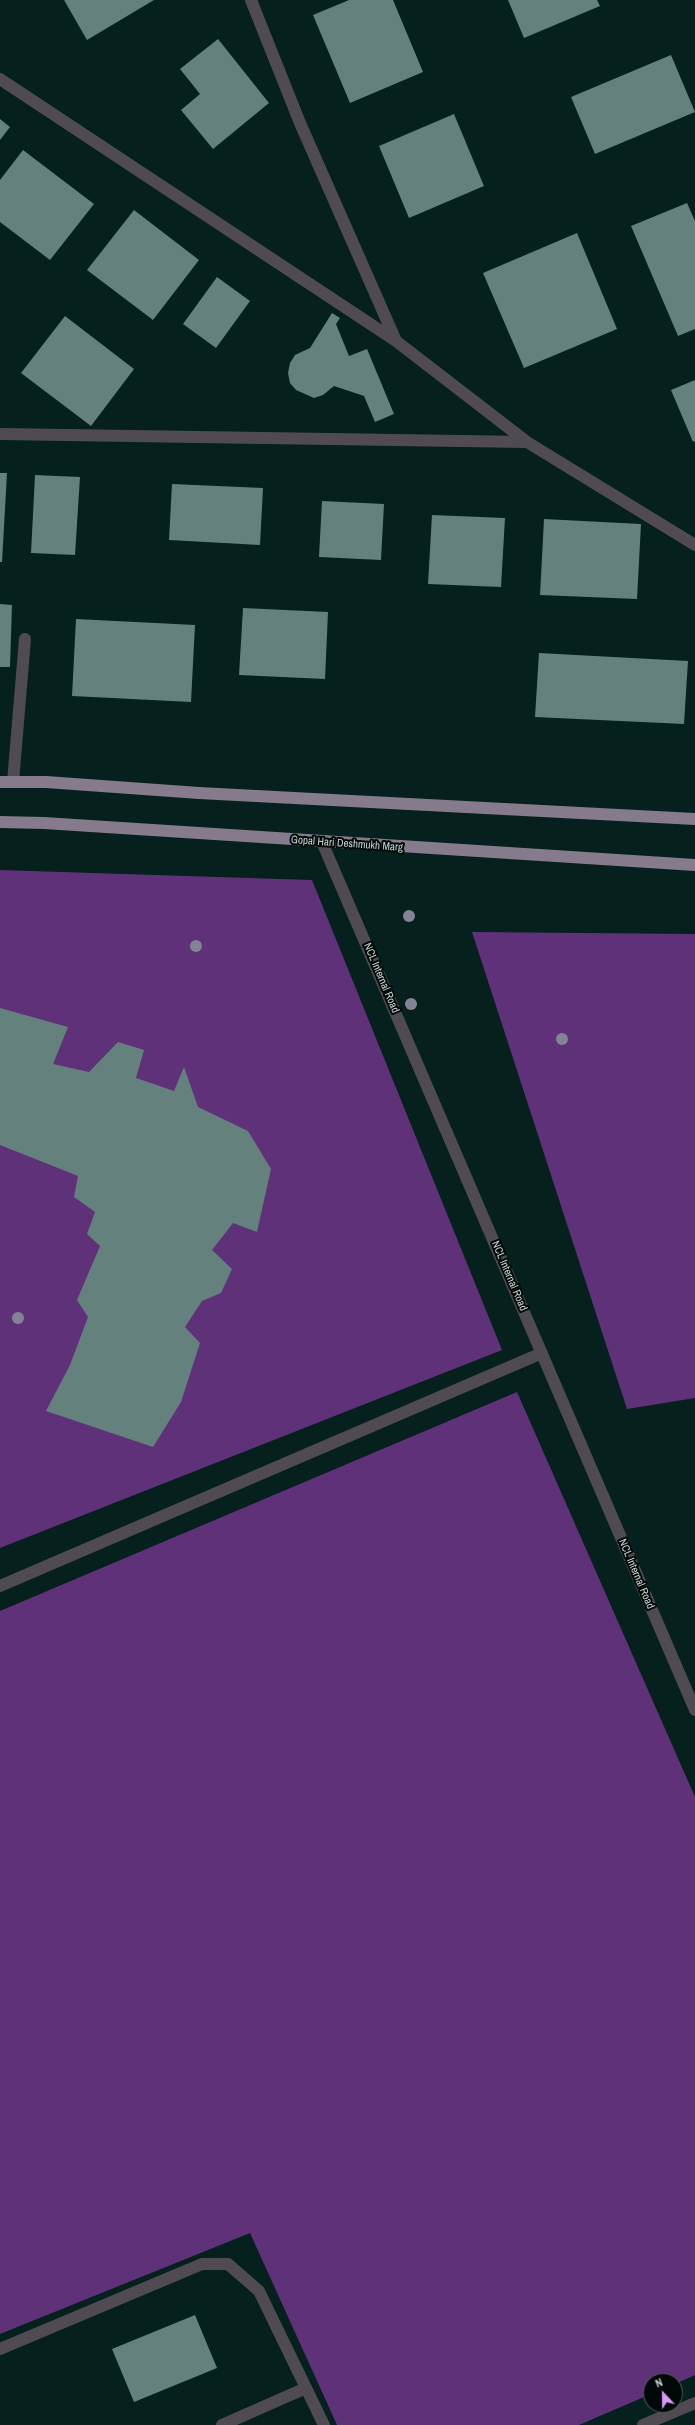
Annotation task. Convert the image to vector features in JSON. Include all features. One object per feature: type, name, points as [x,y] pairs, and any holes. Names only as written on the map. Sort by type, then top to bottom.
[{"type":"main road","points":[[0,782],[695,819]]},
{"type":"main road","name":"Gopal Hari Deshmukh Marg","points":[[0,822],[44,822],[322,842],[695,865]]},
{"type":"street","points":[[251,0],[300,123],[396,341]]},
{"type":"street","points":[[0,79],[396,341],[527,442],[695,545]]},
{"type":"street","points":[[0,434],[527,442]]},
{"type":"street","points":[[13,782],[25,639]]},
{"type":"street","name":"NCL Internal Road","points":[[322,842],[695,1710]]},
{"type":"street","points":[[0,1586],[542,1353]]},
{"type":"street","points":[[0,2349],[202,2264],[228,2264],[259,2291],[324,2425]]},
{"type":"street","points":[[222,2425],[306,2388]]},
{"type":"street","points":[[643,2425],[695,2403]]},
{"type":"shaded area","points":[[0,870],[312,880],[502,1350],[0,1548]]},
{"type":"shaded area","points":[[472,932],[695,934],[695,1398],[627,1409]]},
{"type":"shaded area","points":[[517,1392],[695,1797],[695,2375],[683,2380],[683,2373],[643,2373],[643,2397],[579,2425],[337,2425],[250,2233],[0,2334],[0,1611]]},
{"type":"building","points":[[64,0],[154,0],[87,40]]},
{"type":"building","points":[[349,0],[393,0],[423,72],[350,103],[313,15]]},
{"type":"building","points":[[508,0],[597,0],[600,6],[524,38]]},
{"type":"building","points":[[218,39],[269,103],[213,149],[181,110],[200,94],[180,69]]},
{"type":"building","points":[[671,55],[695,112],[595,154],[571,97]]},
{"type":"building","points":[[454,114],[484,186],[409,218],[379,146]]},
{"type":"building","points":[[0,119],[10,127],[0,140]]},
{"type":"building","points":[[23,150],[94,204],[50,260],[0,222],[0,180]]},
{"type":"building","points":[[687,203],[695,221],[695,329],[678,336],[631,226]]},
{"type":"building","points":[[134,210],[199,260],[153,320],[87,270]]},
{"type":"building","points":[[577,233],[617,329],[524,368],[483,273]]},
{"type":"building","points":[[217,277],[250,301],[216,348],[183,324]]},
{"type":"building","points":[[332,313],[340,318],[336,324],[349,356],[367,349],[394,414],[375,422],[364,396],[334,386],[323,395],[314,398],[296,390],[290,383],[288,373],[290,363],[295,355],[310,348]]},
{"type":"building","points":[[65,316],[134,369],[91,426],[21,373]]},
{"type":"building","points":[[695,380],[695,441],[693,442],[671,390]]},
{"type":"building","points":[[0,473],[7,473],[2,562],[0,562]]},
{"type":"building","points":[[35,475],[80,477],[75,555],[31,553]]},
{"type":"building","points":[[172,484],[263,488],[260,545],[169,540]]},
{"type":"building","points":[[322,501],[384,504],[381,560],[319,557]]},
{"type":"building","points":[[432,515],[505,518],[501,587],[428,584]]},
{"type":"building","points":[[544,519],[641,524],[637,599],[540,595]]},
{"type":"building","points":[[0,604],[12,605],[10,667],[0,667]]},
{"type":"building","points":[[243,608],[328,612],[325,679],[239,675]]},
{"type":"building","points":[[76,619],[195,625],[191,702],[72,696]]},
{"type":"building","points":[[539,653],[688,661],[684,724],[535,717]]},
{"type":"building","points":[[0,1008],[68,1027],[53,1064],[89,1072],[118,1042],[144,1050],[136,1078],[174,1091],[184,1067],[198,1107],[248,1131],[271,1169],[257,1232],[233,1223],[212,1250],[232,1269],[221,1293],[202,1301],[185,1327],[200,1343],[181,1402],[153,1447],[46,1411],[70,1365],[88,1317],[77,1300],[100,1246],[87,1234],[95,1212],[74,1197],[78,1176],[0,1145]]},
{"type":"building","points":[[195,2315],[217,2368],[134,2402],[112,2349]]}]
